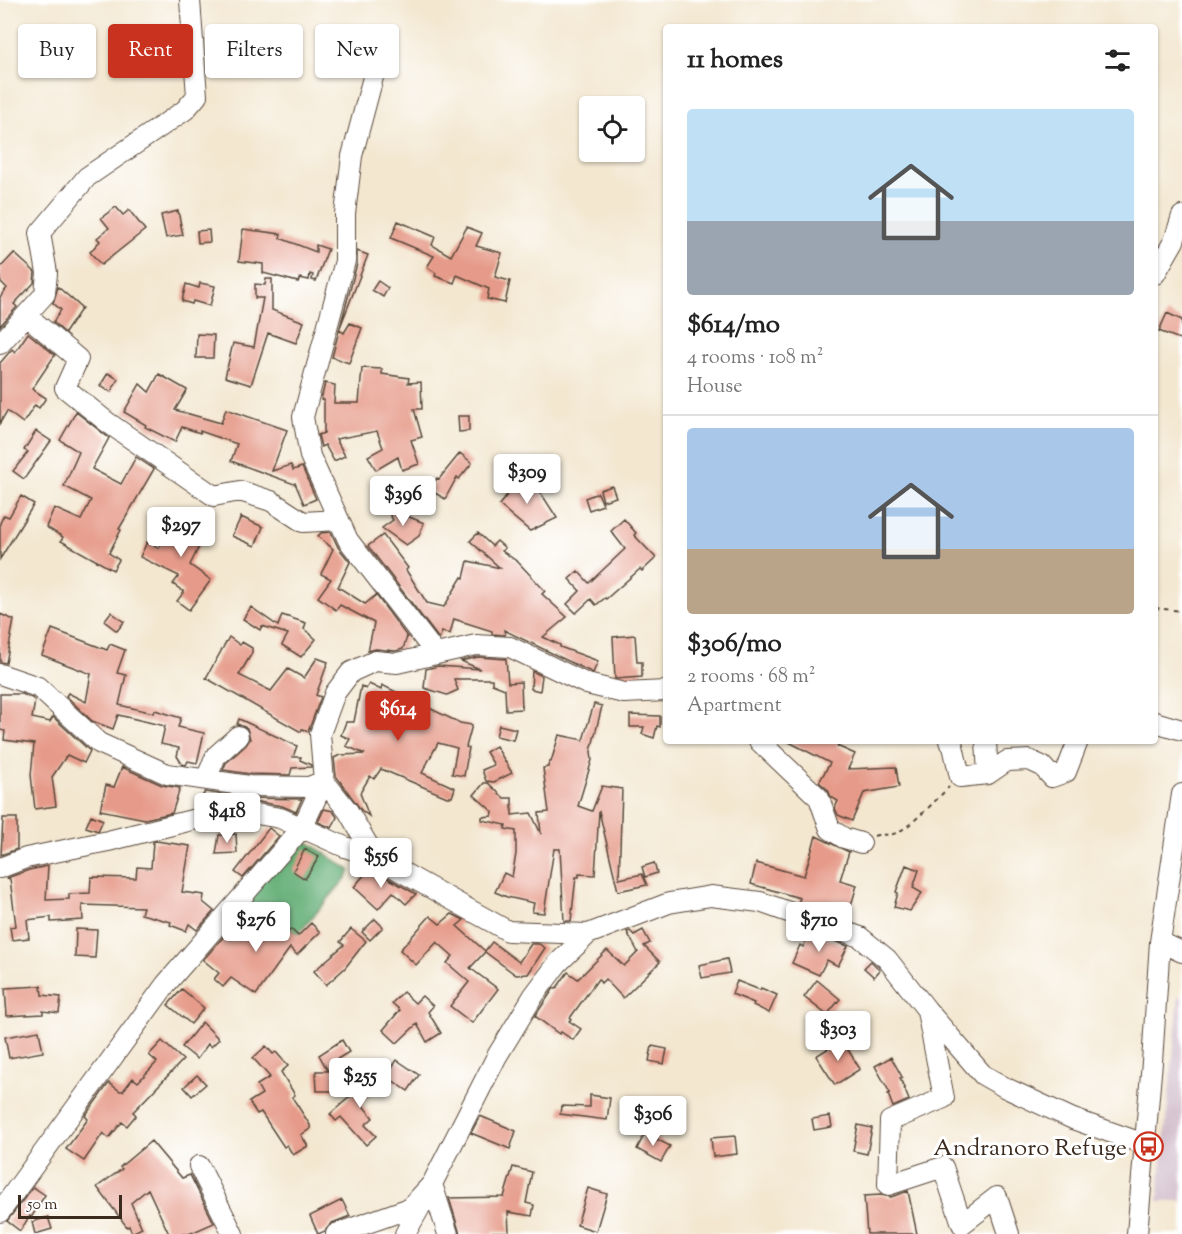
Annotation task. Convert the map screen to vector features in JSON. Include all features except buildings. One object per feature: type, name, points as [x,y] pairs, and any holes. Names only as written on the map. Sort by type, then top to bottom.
[{"type":"street","points":[[0,344],[45,294],[47,273],[40,233],[87,177],[185,110],[197,96],[190,0]]},
{"type":"street","points":[[373,78],[352,156],[345,214],[345,261],[303,417],[310,456],[348,540],[436,654]]},
{"type":"street","points":[[1158,269],[1174,241],[1182,216]]},
{"type":"street","points":[[26,315],[78,358],[65,388],[107,422],[214,496],[240,491],[271,501],[303,522],[339,520]]},
{"type":"street","points":[[0,1212],[166,984],[302,828],[324,781],[320,734],[335,693],[351,672],[375,661],[397,663],[476,645],[510,647],[587,684],[624,693],[663,691]]},
{"type":"street","points":[[0,674],[38,687],[99,743],[167,774],[249,786],[309,788],[324,781]]},
{"type":"street","points":[[1158,724],[1182,730]]},
{"type":"street","points":[[206,779],[216,756],[238,736]]},
{"type":"street","points":[[762,744],[819,798],[830,830],[844,838],[861,843]]},
{"type":"street","points":[[951,744],[960,777],[988,774],[1007,761],[1029,760],[1042,766],[1052,777],[1066,772],[1077,744]]},
{"type":"street","points":[[986,744],[988,774]]},
{"type":"street","points":[[324,781],[348,811],[375,857]]},
{"type":"street","points":[[1137,1234],[1160,942],[1182,794]]},
{"type":"street","points":[[0,868],[26,858],[221,814],[260,815],[280,818],[375,857],[508,931],[588,934]]},
{"type":"street","points":[[405,1234],[497,1056],[534,995],[558,963],[588,934],[669,903],[711,896],[760,902],[860,936],[887,959],[983,1075],[1073,1119],[1144,1144]]},
{"type":"street","points":[[1160,942],[1182,952]]},
{"type":"street","points":[[927,1010],[944,1098],[890,1121],[888,1185],[943,1167],[962,1224],[997,1197],[1009,1234]]},
{"type":"street","points":[[199,1166],[233,1234]]},
{"type":"street","points":[[336,1234],[410,1208],[432,1184]]},
{"type":"street","points":[[432,1184],[448,1234]]},
{"type":"path","points":[[1158,608],[1182,611]]},
{"type":"path","points":[[861,843],[877,834],[894,834],[914,821],[960,777]]},
{"type":"shaded area","points":[[1179,996],[1182,997],[1182,1201],[1158,1201]]},
{"type":"green space","points":[[300,837],[350,870],[347,877],[298,934],[245,900]]},
{"type":"place","name":"Andranoro Refuge","points":[[1148,1147]]}]
